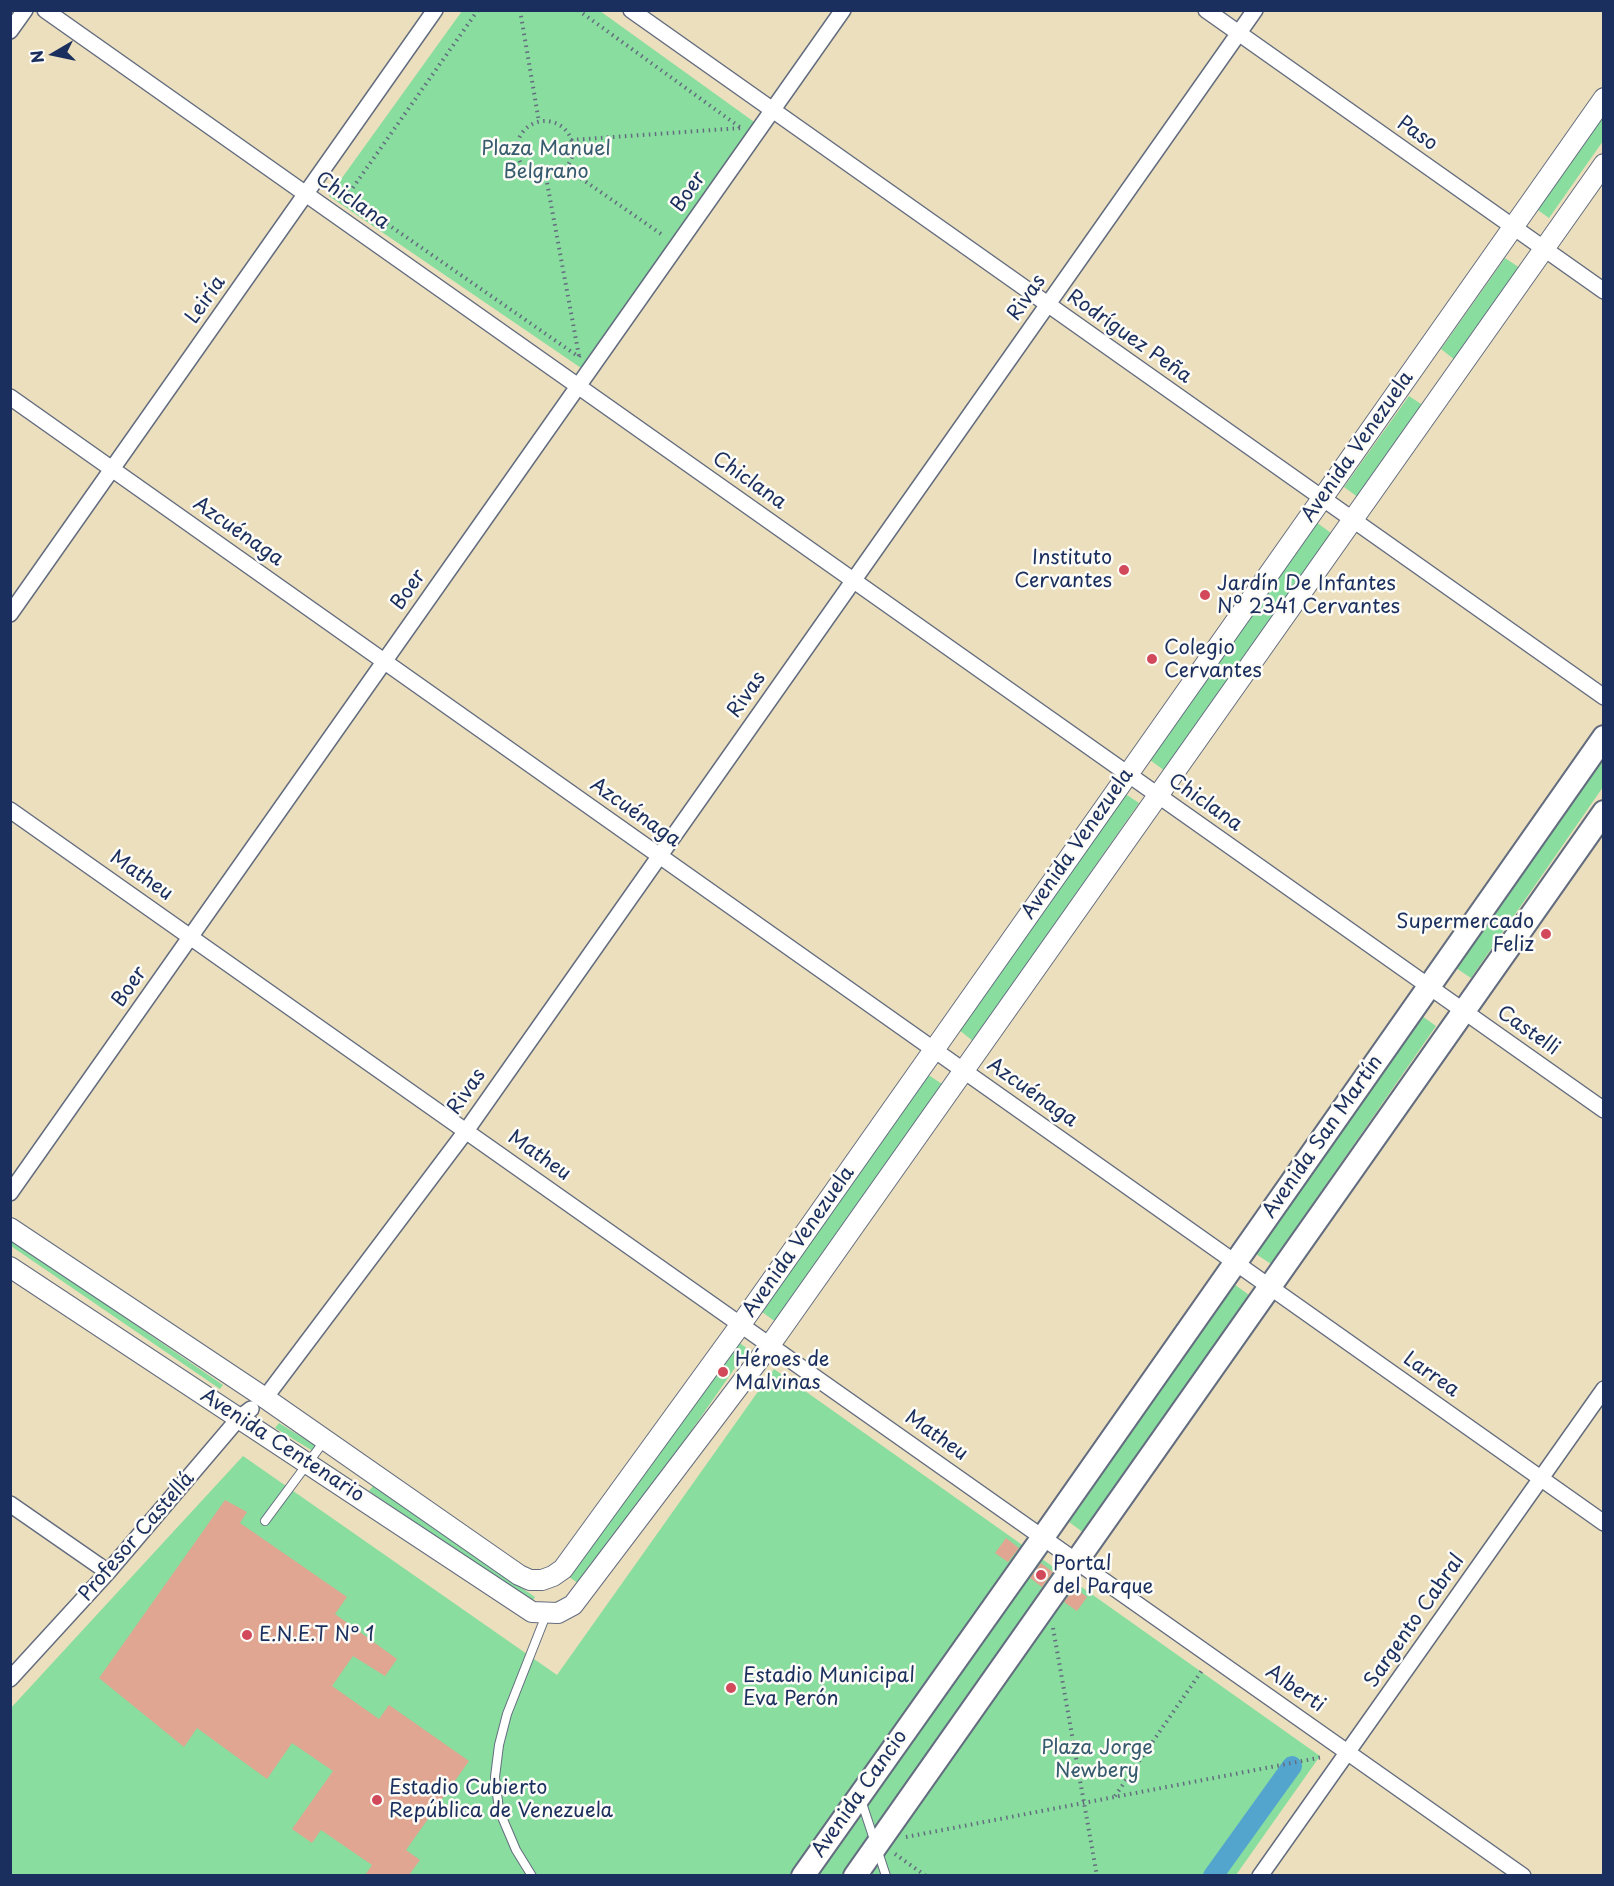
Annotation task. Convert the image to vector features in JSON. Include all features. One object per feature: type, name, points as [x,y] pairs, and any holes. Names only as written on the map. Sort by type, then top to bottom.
[{"type":"main road","name":"Avenida San Martín","points":[[1043,1537],[1604,737]]},
{"type":"main road","points":[[855,1875],[1604,812]]},
{"type":"main road","name":"Avenida Cancio","points":[[802,1875],[1043,1537]]},
{"type":"street","points":[[10,31],[25,10]]},
{"type":"street","name":"Chiclana","points":[[45,10],[1429,986]]},
{"type":"street","name":"Leiría","points":[[10,614],[435,10]]},
{"type":"street","name":"Rodríguez Peña","points":[[631,10],[1604,697]]},
{"type":"street","name":"Boer","points":[[10,1193],[843,10]]},
{"type":"street","name":"Paso","points":[[1206,10],[1604,291]]},
{"type":"street","name":"Rivas","points":[[252,1408],[466,1131],[1255,10]]},
{"type":"street","name":"Avenida Venezuela","points":[[542,1580],[563,1569],[741,1324],[1604,98]]},
{"type":"street","name":"Avenida Venezuela","points":[[552,1613],[573,1605],[580,1597],[770,1345],[1604,164]]},
{"type":"street","name":"Azcuénaga","points":[[10,398],[1235,1262]]},
{"type":"street","name":"Matheu","points":[[10,810],[1043,1537]]},
{"type":"street","name":"Castelli","points":[[1429,986],[1604,1110]]},
{"type":"street","name":"Avenida Centenario","points":[[10,1228],[252,1408],[308,1463],[532,1612],[552,1613]]},
{"type":"street","name":"Larrea","points":[[1235,1262],[1604,1522]]},
{"type":"street","name":"Avenida Centenario","points":[[10,1268],[252,1408],[325,1440],[519,1575],[530,1580],[542,1580]]},
{"type":"street","name":"Sargento Cabral","points":[[1260,1875],[1604,1389]]},
{"type":"street","name":"Profesor Castellá","points":[[10,1680],[252,1408]]},
{"type":"street","points":[[10,1504],[108,1572]]},
{"type":"street","name":"Alberti","points":[[1043,1537],[1523,1875]]},
{"type":"street","points":[[542,1580],[552,1613]]},
{"type":"lane","points":[[265,1521],[325,1440]]},
{"type":"lane","points":[[532,1875],[516,1850],[499,1810],[495,1777],[499,1745],[507,1714],[552,1613]]},
{"type":"lane","points":[[859,1794],[886,1875]]},
{"type":"path","points":[[478,10],[347,196],[579,357]]},
{"type":"path","points":[[520,10],[539,122]]},
{"type":"path","points":[[578,10],[741,128]]},
{"type":"path","points":[[571,140],[741,128],[772,111]]},
{"type":"path","points":[[539,122],[549,122],[566,131],[573,150],[566,168],[558,174],[546,177],[528,172],[521,165],[517,152],[522,133],[528,126],[539,122]]},
{"type":"path","points":[[734,138],[741,128]]},
{"type":"path","points":[[566,168],[664,236],[658,245]]},
{"type":"path","points":[[546,177],[579,357],[578,386]]},
{"type":"path","points":[[579,357],[585,348]]},
{"type":"path","points":[[1048,1602],[1097,1875]]},
{"type":"path","points":[[1115,1797],[1212,1657]]},
{"type":"path","points":[[877,1845],[1348,1752]]},
{"type":"path","points":[[877,1845],[926,1875]]},
{"type":"green space","name":"Plaza Manuel Belgrano","points":[[462,11],[600,11],[757,124],[584,370],[329,196]]},
{"type":"green space","points":[[1600,116],[1603,119],[1603,141],[1549,218],[1535,208]]},
{"type":"green space","points":[[1505,258],[1520,268],[1455,360],[1441,349]]},
{"type":"green space","points":[[1409,396],[1424,406],[1359,498],[1344,487]]},
{"type":"green space","points":[[1316,522],[1331,533],[1165,771],[1150,760]]},
{"type":"green space","points":[[1603,756],[1603,787],[1471,978],[1456,968]]},
{"type":"green space","points":[[1124,793],[1139,803],[973,1041],[959,1030]]},
{"type":"green space","points":[[1422,1016],[1436,1026],[1271,1264],[1256,1254]]},
{"type":"green space","points":[[927,1074],[942,1084],[776,1322],[762,1312]]},
{"type":"green space","points":[[12,1240],[223,1385],[220,1389],[11,1246]]},
{"type":"green space","points":[[1234,1284],[1249,1295],[1084,1533],[1069,1522]]},
{"type":"green space","points":[[734,1339],[748,1349],[583,1587],[568,1576]]},
{"type":"green space","name":"Plaza Jorge Newbery","points":[[774,1369],[1320,1756],[1236,1875],[11,1876],[10,1709],[243,1456],[557,1675]]},
{"type":"green space","points":[[279,1423],[316,1446],[313,1451],[275,1428]]},
{"type":"green space","points":[[373,1486],[535,1597],[532,1602],[369,1491]]},
{"type":"building","name":"E.N.E.T N° 1","points":[[225,1500],[247,1512],[240,1523],[347,1597],[335,1614],[397,1659],[385,1676],[353,1656],[332,1686],[379,1719],[389,1705],[469,1761],[406,1850],[420,1860],[409,1875],[365,1875],[372,1865],[321,1830],[312,1843],[292,1829],[333,1771],[292,1743],[267,1779],[197,1728],[184,1747],[99,1678]]},
{"type":"building","points":[[1006,1538],[1019,1548],[1008,1562],[995,1553]]},
{"type":"building","points":[[1041,1563],[1053,1572],[1042,1587],[1030,1578]]},
{"type":"building","points":[[1075,1588],[1087,1597],[1077,1611],[1064,1602]]},
{"type":"waterway","points":[[1213,1876],[1292,1766]]},
{"type":"place","name":"Instituto Cervantes","points":[[1124,570]]},
{"type":"place","name":"Jardín De Infantes Nº 2341 Cervantes","points":[[1205,595]]},
{"type":"place","name":"Colegio Cervantes","points":[[1152,659]]},
{"type":"place","name":"Supermercado Feliz","points":[[1546,934]]},
{"type":"place","name":"Héroes de Malvinas","points":[[723,1372]]},
{"type":"place","name":"Portal del Parque","points":[[1041,1575]]},
{"type":"place","name":"E.N.E.T N° 1","points":[[247,1635]]},
{"type":"place","name":"Estadio Municipal Eva Perón","points":[[731,1688]]},
{"type":"place","name":"Estadio Cubierto República de Venezuela","points":[[377,1800]]}]
